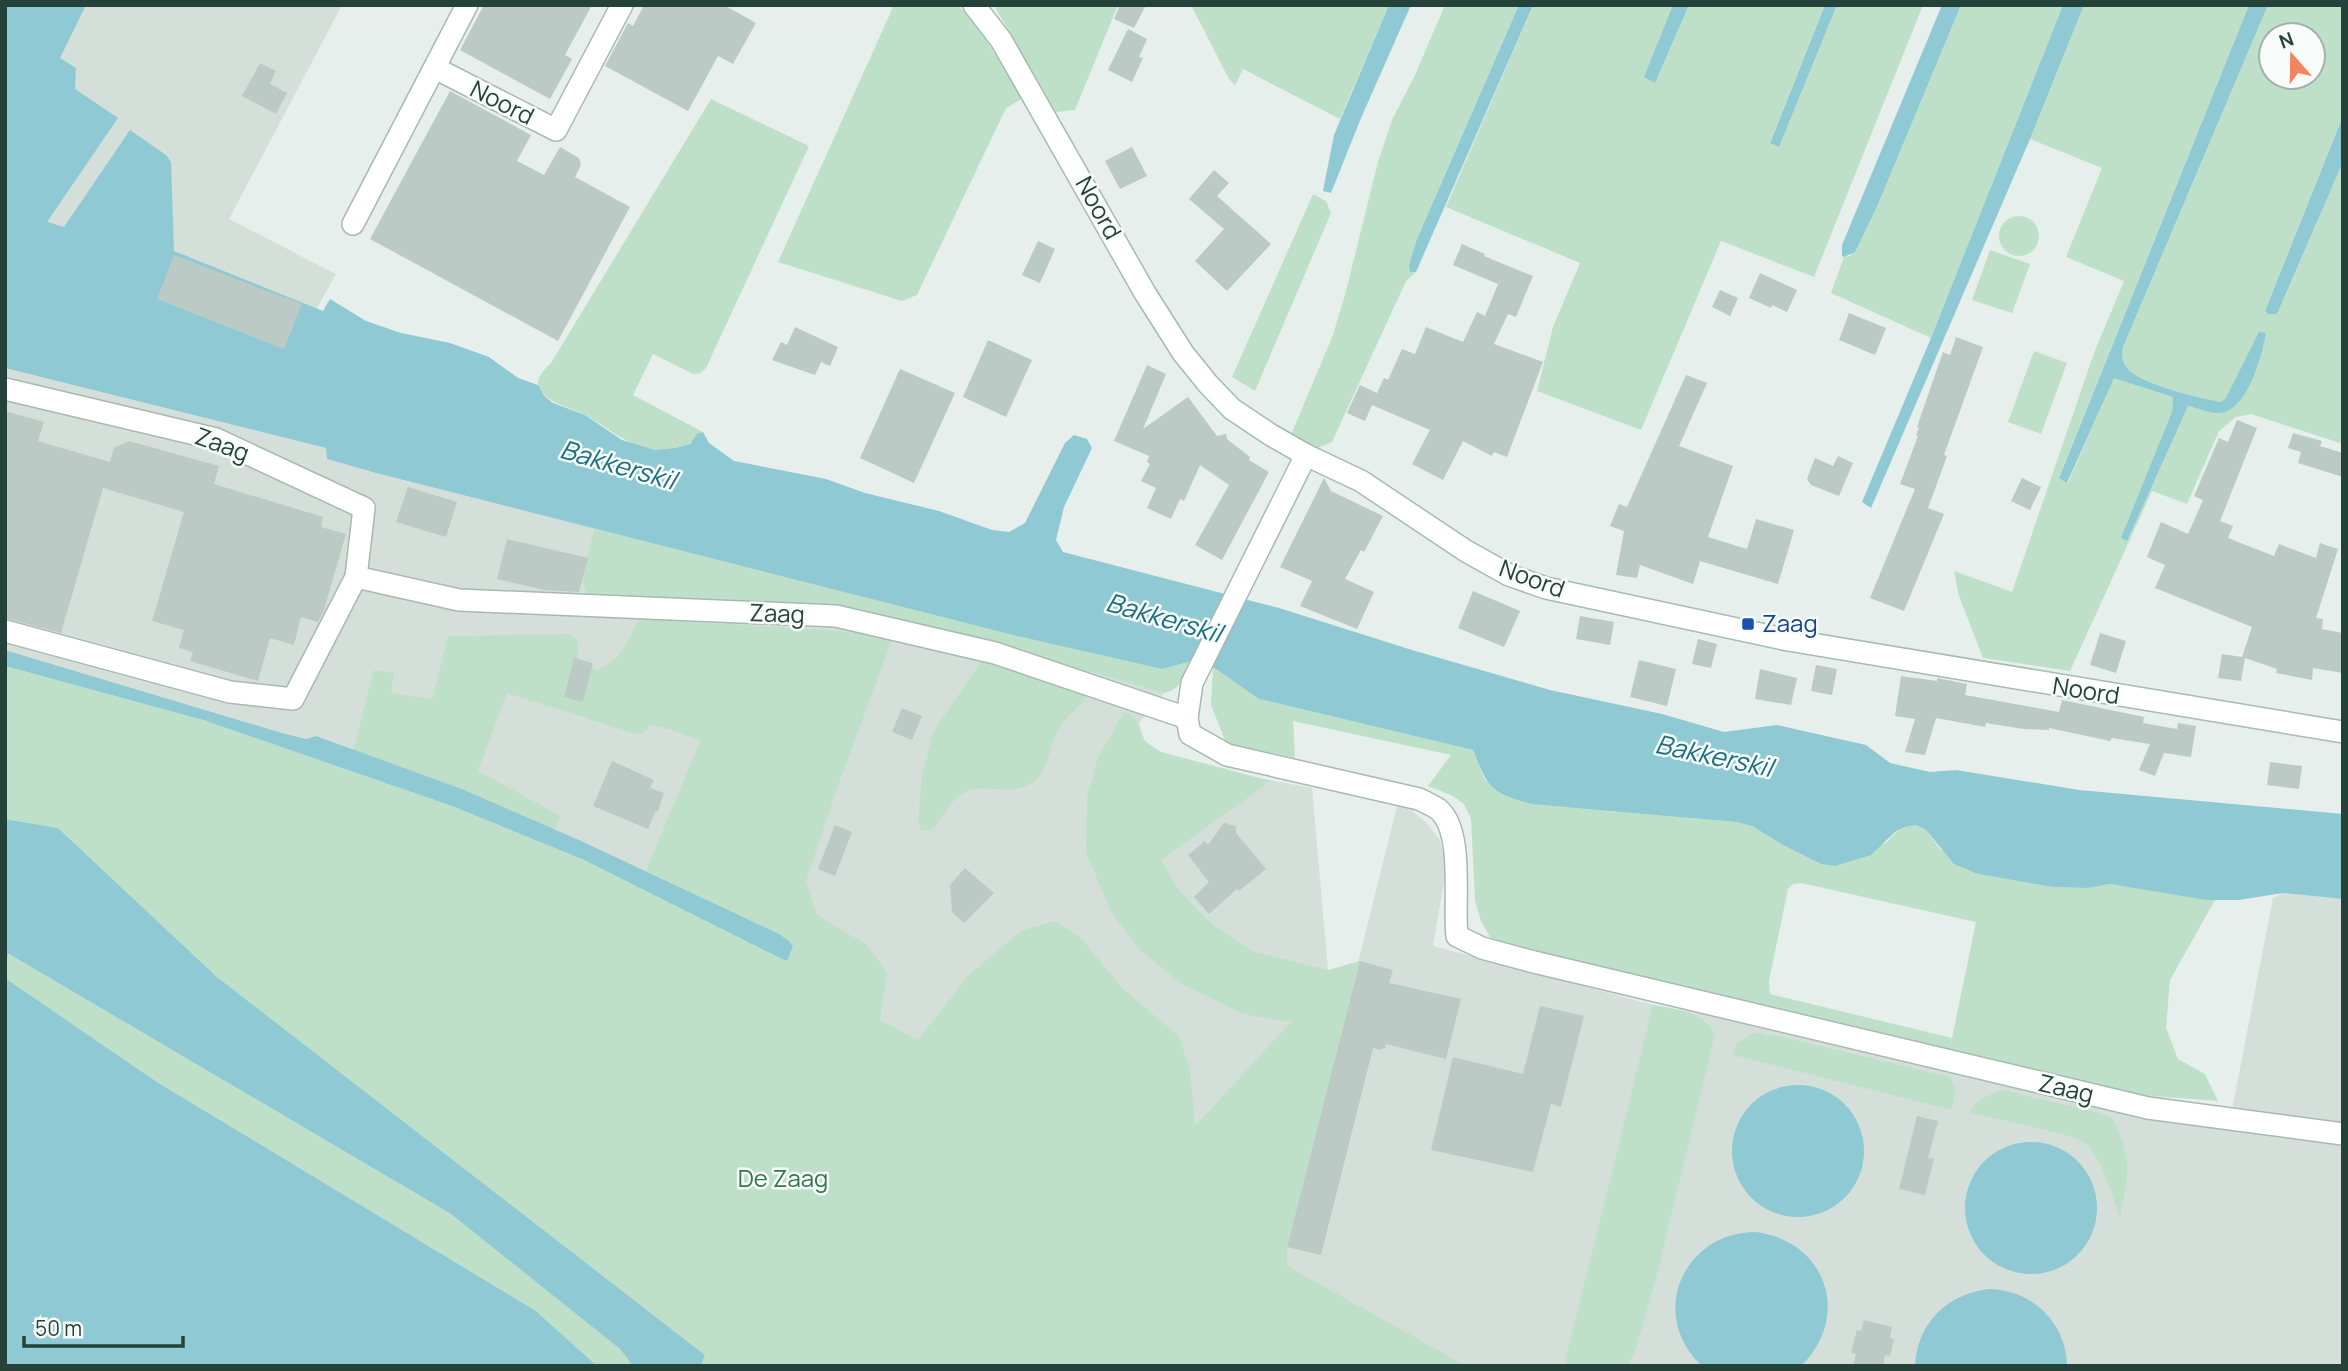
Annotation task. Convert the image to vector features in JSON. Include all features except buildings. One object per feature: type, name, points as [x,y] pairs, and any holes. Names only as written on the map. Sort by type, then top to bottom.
[{"type":"street","points":[[353,224],[467,5]]},
{"type":"street","name":"Noord","points":[[435,68],[556,130],[622,5]]},
{"type":"street","name":"Noord","points":[[974,5],[1001,40],[1145,293],[1183,353],[1208,384],[1232,408],[1270,435],[1361,481],[1466,551],[1509,575],[1546,588],[1788,640],[2343,732]]},
{"type":"street","name":"Zaag","points":[[5,389],[216,439],[363,508],[356,577],[293,699],[230,692],[5,631]]},
{"type":"street","points":[[1187,718],[1192,683],[1306,455]]},
{"type":"street","name":"Zaag","points":[[356,577],[459,600],[836,616],[995,653],[1187,718],[1190,734],[1227,755],[1419,799],[1440,810],[1448,824],[1455,855],[1457,936],[1482,948],[2148,1108],[2343,1134]]},
{"type":"shaded area","points":[[5,5],[342,5],[229,219],[336,274],[291,355],[5,264]]},
{"type":"shaded area","points":[[5,368],[327,448],[327,459],[376,473],[1013,635],[1162,669],[1176,688],[1164,693],[1139,723],[1145,741],[1161,752],[1233,773],[1312,788],[1328,970],[1292,1022],[1165,1173],[880,1020],[787,961],[579,840],[462,789],[316,736],[306,739],[282,733],[5,650]]},
{"type":"shaded area","points":[[1397,806],[1411,810],[1426,822],[1439,839],[1444,856],[1445,876],[1433,946],[1653,1005],[2232,1110],[2273,898],[2283,893],[2343,899],[2343,1366],[1467,1366],[1286,1266],[1287,1247]]},
{"type":"green space","points":[[894,5],[958,5],[973,20],[1023,98],[1006,108],[917,295],[902,301],[778,262]]},
{"type":"green space","points":[[996,5],[1118,5],[1075,110],[1056,112]]},
{"type":"green space","points":[[1191,5],[1389,5],[1340,119],[1243,69],[1235,85],[1229,79]]},
{"type":"green space","points":[[1445,5],[1519,5],[1417,239],[1410,272],[1416,272],[1406,281],[1332,442],[1311,451],[1288,442],[1333,335],[1378,162],[1392,120]]},
{"type":"green space","points":[[1533,5],[1673,5],[1645,77],[1655,83],[1689,5],[1825,5],[1770,142],[1779,147],[1837,5],[1923,5],[1814,277],[1721,241],[1641,430],[1537,391],[1553,327],[1580,263],[1446,207]]},
{"type":"green space","points":[[1961,5],[2063,5],[1931,338],[1831,293],[1844,257],[1850,256],[1879,202]]},
{"type":"green space","points":[[2084,5],[2249,5],[2059,477],[2068,483],[2114,377],[2173,397],[2172,411],[2182,419],[2188,406],[2222,413],[2226,398],[2221,402],[2185,394],[2156,385],[2134,374],[2124,363],[2123,347],[2257,31],[2257,91],[2327,91],[2327,21],[2261,21],[2268,5],[2343,5],[2343,116],[2265,311],[2277,314],[2343,162],[2343,444],[2251,414],[2236,417],[2219,431],[2187,504],[2152,491],[2070,671],[1983,658],[1959,596],[1954,571],[2012,592],[2094,353],[2124,281],[2066,257],[2102,168],[2030,139]]},
{"type":"green space","points":[[711,99],[809,146],[706,368],[693,374],[653,354],[633,395],[703,432],[684,446],[655,450],[628,441],[587,416],[547,398],[540,391],[538,384],[541,374],[551,363]]},
{"type":"green space","points":[[1313,194],[1326,201],[1331,213],[1255,391],[1232,377]]},
{"type":"green space","points":[[2019,216],[2027,217],[2033,222],[2038,228],[2038,244],[2033,250],[2027,255],[2019,256],[2011,255],[2005,250],[2000,244],[1999,236],[2000,228],[2005,222],[2011,217]]},
{"type":"green space","points":[[1990,250],[2030,264],[2012,313],[1972,300]]},
{"type":"green space","points":[[2034,351],[2067,363],[2041,434],[2008,422]]},
{"type":"green space","points":[[594,529],[1013,635],[1162,669],[1192,661],[1178,685],[1164,693],[890,618],[587,595],[582,580]]},
{"type":"green space","name":"De Zaag","points":[[638,619],[830,630],[893,637],[806,881],[817,915],[867,945],[887,973],[880,1020],[918,1040],[968,976],[1021,931],[1054,921],[1079,936],[1123,989],[1179,1036],[1190,1070],[1195,1126],[1291,1022],[1243,1014],[1182,984],[1141,951],[1111,912],[1086,852],[1087,797],[1098,757],[1124,712],[1137,721],[1146,742],[1161,752],[1271,781],[1161,860],[1179,890],[1211,923],[1252,951],[1328,970],[1360,961],[1287,1247],[1287,1266],[1467,1366],[701,1366],[705,1355],[217,977],[58,828],[5,819],[5,666],[203,720],[452,806],[584,860],[787,961],[793,946],[789,941],[646,871],[700,741],[652,725],[639,735],[507,693],[478,771],[561,816],[555,830],[462,789],[353,750],[374,670],[394,673],[391,693],[432,699],[448,636],[569,634],[577,639],[579,662],[598,670],[623,649]]},
{"type":"green space","points":[[985,656],[1031,670],[1087,697],[1061,726],[1045,768],[1038,778],[1015,789],[981,788],[965,792],[933,829],[921,831],[918,822],[922,776],[931,739]]},
{"type":"green space","points":[[1213,667],[1259,699],[1473,750],[1485,780],[1680,817],[1752,826],[1821,864],[1886,843],[1905,827],[1916,825],[1926,830],[1940,849],[1978,874],[2052,887],[2088,888],[2110,884],[2215,900],[2170,980],[2166,1028],[2178,1059],[2205,1074],[2218,1101],[2120,1092],[1506,946],[1490,937],[1481,921],[1475,901],[1471,819],[1464,804],[1453,796],[1428,786],[1451,755],[1293,721],[1295,758],[1226,743],[1211,705]],"holes":[[[1801,883],[1976,922],[1952,1038],[1770,994],[1769,981],[1788,889],[1793,884]]]},
{"type":"green space","points":[[9,954],[451,1214],[620,1349],[633,1366],[597,1366],[536,1311],[157,1082],[5,978],[5,957]]},
{"type":"green space","points":[[1653,1005],[1696,1016],[1710,1026],[1715,1034],[1656,1279],[1628,1366],[1564,1366]]},
{"type":"green space","points":[[1754,1033],[1779,1036],[1950,1077],[1955,1089],[1952,1110],[1733,1055],[1736,1044]]},
{"type":"green space","points":[[2002,1090],[2112,1118],[2124,1145],[2127,1167],[2120,1218],[2102,1169],[2086,1144],[2050,1131],[1970,1113],[1979,1101]]},
{"type":"water","name":"Bakkerskil","points":[[5,5],[86,5],[60,58],[76,68],[75,89],[118,118],[47,222],[64,227],[130,130],[166,155],[171,162],[174,251],[323,311],[330,299],[366,321],[401,333],[450,343],[489,357],[518,378],[538,385],[544,396],[553,403],[585,415],[622,440],[655,450],[676,448],[690,444],[697,434],[703,432],[709,443],[734,461],[826,479],[865,493],[939,511],[992,530],[1009,532],[1025,523],[1065,443],[1074,435],[1087,439],[1092,448],[1064,507],[1056,540],[1063,552],[1279,608],[1550,690],[1662,714],[1724,732],[1777,725],[1866,745],[1890,763],[1930,772],[1956,770],[2079,790],[2343,814],[2343,899],[2283,893],[2239,900],[2207,900],[2110,884],[2088,888],[2052,887],[1978,874],[1954,864],[1926,830],[1916,825],[1895,832],[1871,855],[1835,866],[1821,864],[1752,826],[1736,822],[1532,804],[1508,796],[1493,787],[1487,781],[1473,750],[1259,699],[1213,667],[1192,661],[1162,669],[1013,635],[376,473],[327,459],[326,448],[5,368]]},
{"type":"water","points":[[1389,5],[1411,5],[1331,193],[1323,191],[1334,135]]},
{"type":"water","points":[[1519,5],[1533,5],[1416,272],[1410,272],[1409,265],[1417,239]]},
{"type":"water","points":[[1673,5],[1689,5],[1655,83],[1644,77]]},
{"type":"water","points":[[1825,5],[1837,5],[1779,147],[1770,143]]},
{"type":"water","points":[[1942,5],[1961,5],[1879,202],[1855,252],[1844,257],[1842,245]]},
{"type":"water","points":[[2063,5],[2084,5],[2030,139],[1871,508],[1862,502],[1931,338]]},
{"type":"water","points":[[2249,5],[2268,5],[2261,21],[2257,21],[2257,31],[2123,347],[2122,358],[2127,368],[2144,380],[2171,390],[2221,402],[2226,398],[2259,332],[2266,333],[2252,380],[2239,402],[2231,409],[2217,413],[2188,406],[2127,541],[2121,538],[2172,412],[2173,397],[2114,378],[2067,483],[2059,478]]},
{"type":"water","points":[[2343,116],[2343,162],[2277,314],[2268,314],[2265,311]]},
{"type":"water","points":[[5,650],[282,733],[306,739],[316,736],[462,789],[579,840],[779,934],[793,946],[787,961],[584,860],[452,806],[203,720],[5,666]]},
{"type":"water","points":[[5,819],[58,828],[217,977],[705,1355],[701,1366],[633,1366],[620,1349],[451,1214],[9,954],[5,957]]},
{"type":"water","points":[[5,978],[157,1082],[536,1311],[597,1366],[5,1366]]},
{"type":"water","points":[[1798,1085],[1823,1090],[1845,1104],[1859,1126],[1864,1151],[1859,1176],[1845,1198],[1823,1212],[1798,1217],[1773,1212],[1751,1198],[1737,1176],[1732,1151],[1737,1126],[1751,1104],[1773,1090]]},
{"type":"water","points":[[2031,1142],[2056,1147],[2078,1161],[2092,1183],[2097,1208],[2092,1233],[2078,1255],[2056,1269],[2031,1274],[2006,1269],[1984,1255],[1970,1233],[1965,1208],[1970,1183],[1984,1161],[2006,1147]]},
{"type":"water","points":[[1756,1232],[1780,1238],[1800,1250],[1814,1265],[1824,1284],[1828,1304],[1825,1325],[1817,1346],[1801,1366],[1702,1366],[1686,1346],[1677,1324],[1676,1301],[1681,1280],[1692,1261],[1709,1246],[1730,1236]]},
{"type":"water","points":[[1989,1289],[2019,1295],[2044,1311],[2060,1336],[2067,1366],[1915,1366],[1922,1337],[1937,1313],[1960,1297]]},
{"type":"place","name":"Zaag","points":[[1748,624]]}]
